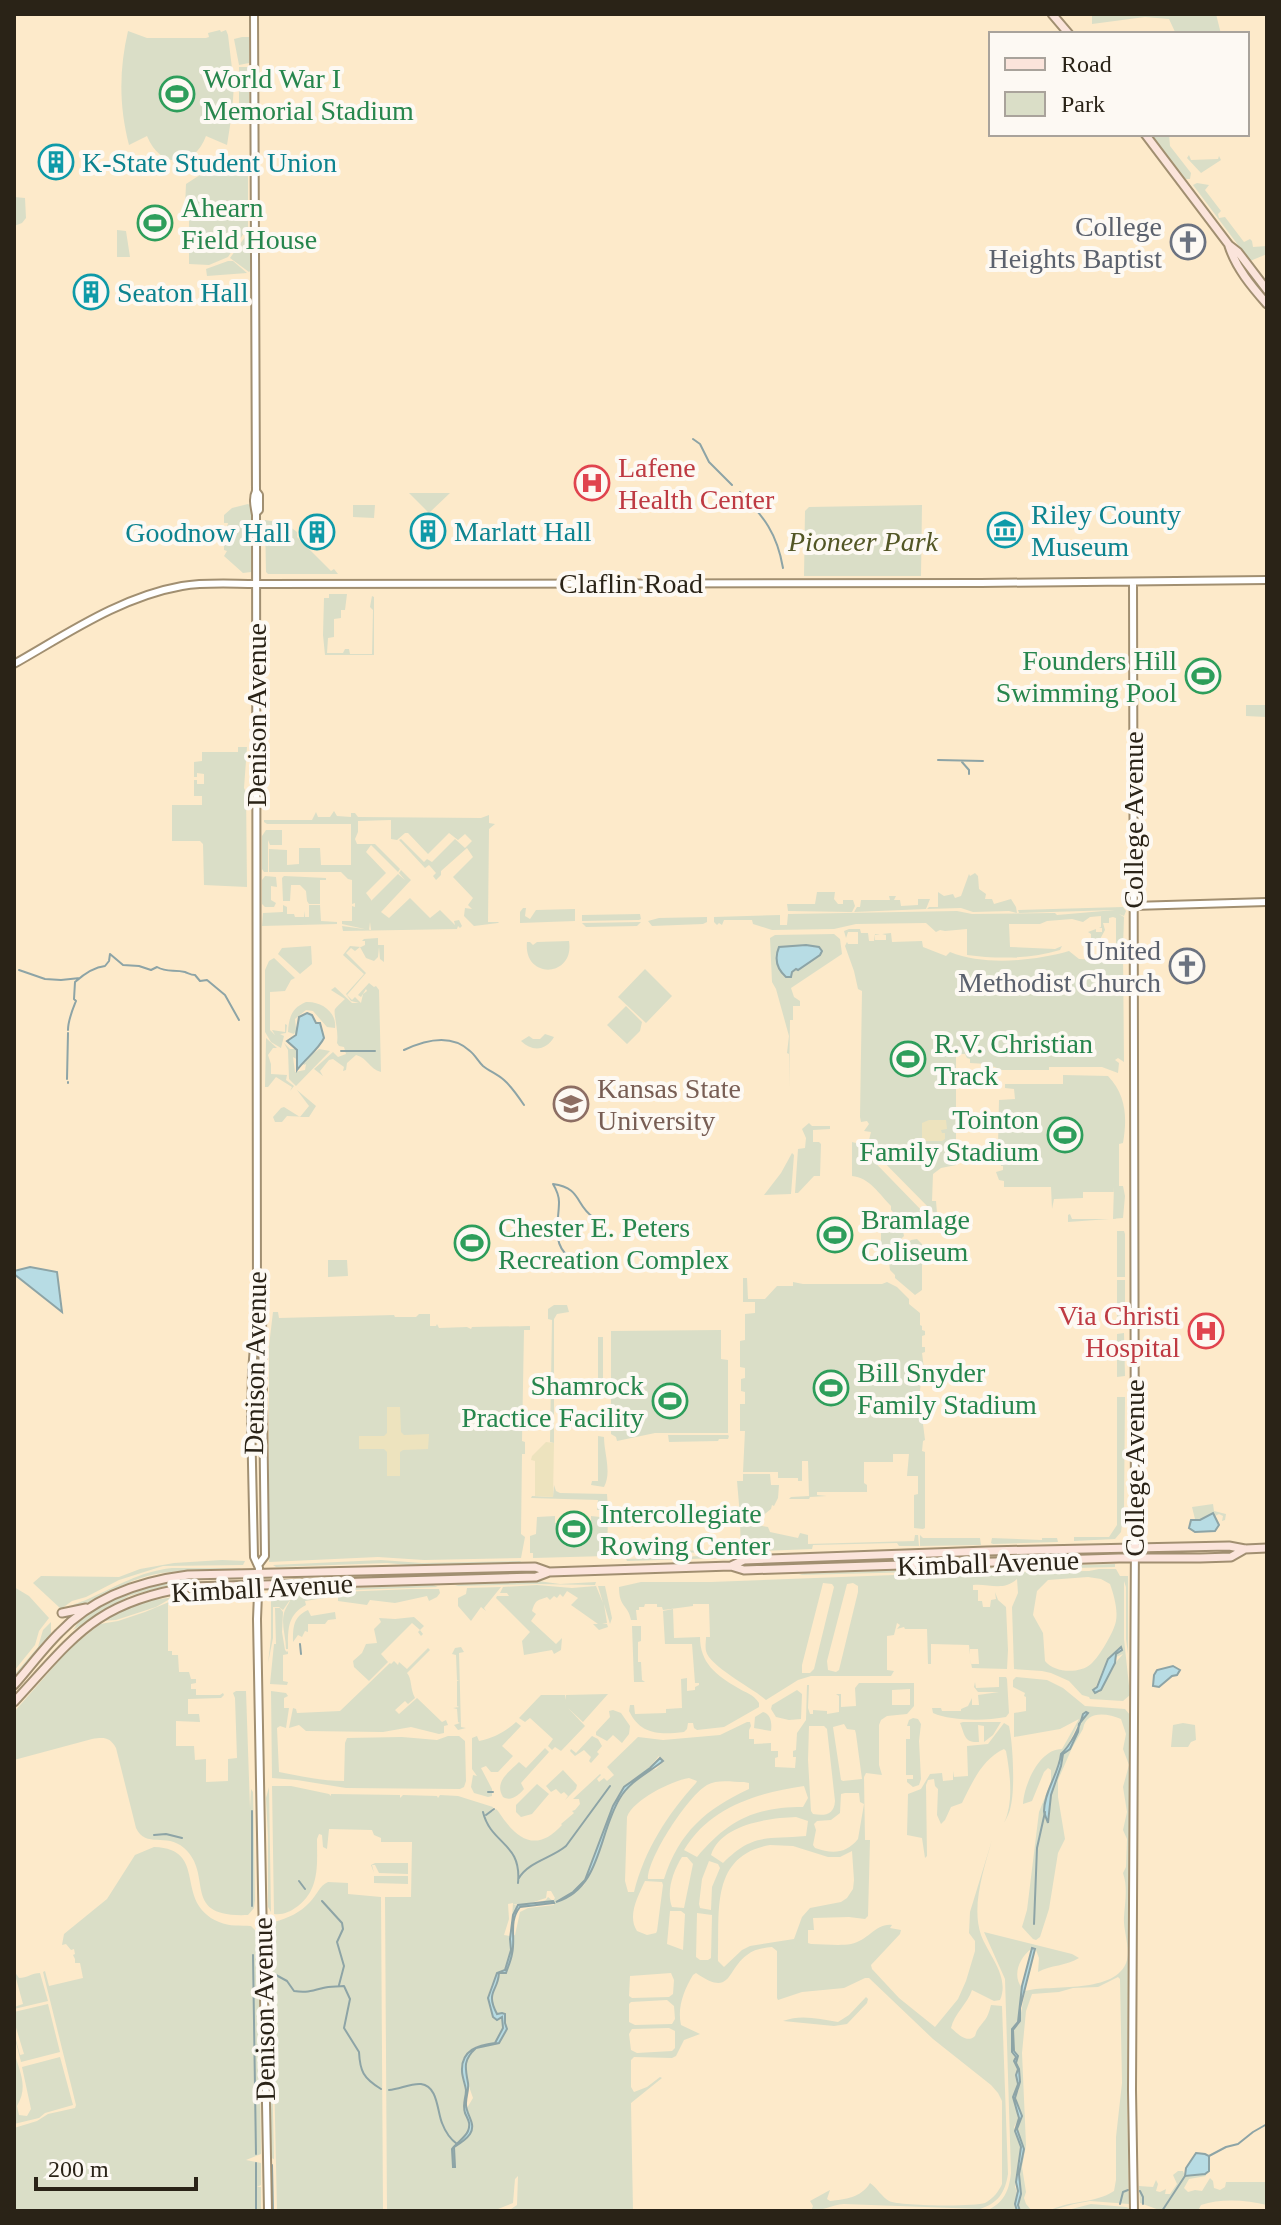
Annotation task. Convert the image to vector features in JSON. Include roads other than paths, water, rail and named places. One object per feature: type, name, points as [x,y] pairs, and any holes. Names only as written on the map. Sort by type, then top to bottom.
[{"type":"main road","points":[[1052,14],[1067,32]]},
{"type":"main road","points":[[1147,136],[1267,290]]},
{"type":"main road","points":[[1229,245],[1243,273],[1267,304]]},
{"type":"main road","name":"Kimball Avenue","points":[[731,1566],[744,1560],[1135,1547],[1267,1548]]},
{"type":"main road","name":"Kimball Avenue","points":[[14,1702],[66,1644],[93,1622],[145,1596],[181,1588],[524,1578],[549,1572],[731,1566],[759,1570],[1231,1557],[1245,1549]]},
{"type":"main road","name":"Kimball Avenue","points":[[14,1685],[58,1633],[92,1606],[120,1591],[162,1579],[188,1575],[535,1567],[549,1572]]},
{"type":"main road","points":[[62,1613],[92,1606]]},
{"type":"street","name":"Denison Avenue","points":[[254,14],[257,1308],[251,1433],[254,1557],[259,1564],[268,2211]]},
{"type":"street","name":"Claflin Road","points":[[14,664],[113,609],[140,597],[182,586],[1267,580]]},
{"type":"street","name":"College Avenue","points":[[1133,582],[1134,2211]]},
{"type":"street","points":[[1133,906],[1267,902]]},
{"type":"street","points":[[257,1308],[262,1316],[265,1556],[259,1564]]},
{"type":"water","points":[[779,947],[819,947],[822,951],[820,955],[792,972],[791,977],[786,977],[777,964]]},
{"type":"water","points":[[307,1013],[316,1023],[320,1023],[324,1038],[297,1070],[297,1050],[287,1041],[296,1035],[299,1017]]},
{"type":"water","points":[[30,1267],[57,1272],[62,1312],[14,1274],[14,1271]]},
{"type":"water","points":[[1213,1513],[1219,1525],[1215,1531],[1195,1532],[1189,1528],[1191,1520],[1200,1520]]},
{"type":"water","points":[[1121,1647],[1101,1690],[1095,1693],[1093,1690],[1108,1659]]},
{"type":"water","points":[[1173,1666],[1180,1670],[1177,1675],[1159,1687],[1153,1686],[1157,1670]]},
{"type":"water","points":[[1079,1726],[1070,1749],[1063,1754],[1051,1795],[1048,1823],[1044,1811],[1046,1797],[1061,1754]]},
{"type":"water","points":[[660,1758],[663,1761],[634,1782],[620,1798],[591,1872],[582,1885],[556,1902],[585,1880],[613,1806],[624,1787]]},
{"type":"water","points":[[554,1903],[520,1907],[516,1913],[511,1959],[506,1973],[499,1973],[492,1996],[497,2014],[505,2014],[507,2029],[499,2043],[476,2048],[467,2060],[466,2107],[472,2130],[454,2147],[467,2134],[469,2126],[464,2106],[464,2058],[477,2047],[495,2043],[503,2028],[502,2017],[497,2020],[493,2017],[488,1998],[497,1973],[505,1970],[511,1950],[513,1915],[518,1905]]},
{"type":"water","points":[[1032,1948],[1035,1949],[1020,2008],[1020,2021],[1013,2030],[1020,2082],[1015,2098],[1022,2116],[1017,2129],[1024,2149],[1019,2174],[1020,2211],[1017,2211],[1016,2182],[1021,2147],[1015,2131],[1019,2118],[1013,2097],[1018,2084],[1018,2069],[1012,2052],[1012,2029],[1018,2022],[1022,1986]]},
{"type":"water","points":[[1196,2153],[1209,2156],[1209,2171],[1185,2176],[1186,2168]]},
{"type":"waterway","points":[[693,439],[700,444],[709,462],[732,485]]},
{"type":"waterway","points":[[740,492],[768,526],[783,568]]},
{"type":"waterway","points":[[938,760],[983,761]]},
{"type":"waterway","points":[[962,762],[969,774]]},
{"type":"waterway","points":[[68,1030],[76,1001],[75,982],[90,971],[105,966],[110,954],[123,965],[181,971],[195,975],[200,981],[207,980],[225,995],[239,1020]]},
{"type":"waterway","points":[[19,970],[45,979],[80,978]]},
{"type":"waterway","points":[[67,1079],[68,1033]]},
{"type":"waterway","points":[[404,1050],[438,1040],[463,1045],[483,1066],[507,1083],[524,1105]]},
{"type":"waterway","points":[[341,1051],[375,1051]]},
{"type":"waterway","points":[[581,1258],[569,1257],[560,1245],[557,1231],[559,1200],[553,1184],[574,1193],[593,1217]]},
{"type":"waterway","points":[[300,1644],[301,1654]]},
{"type":"waterway","points":[[519,1878],[528,1868],[566,1846],[610,1786]]},
{"type":"waterway","points":[[488,1792],[493,1792]]},
{"type":"waterway","points":[[486,1815],[494,1809]]},
{"type":"waterway","points":[[252,1811],[252,1906]]},
{"type":"waterway","points":[[483,1812],[492,1831],[515,1859],[518,1883]]},
{"type":"waterway","points":[[1034,1924],[1037,1848],[1045,1812]]},
{"type":"waterway","points":[[154,1835],[182,1838]]},
{"type":"waterway","points":[[299,1881],[305,1889]]},
{"type":"waterway","points":[[322,1901],[342,1923],[343,1929],[337,1942],[344,1966],[339,1985]]},
{"type":"waterway","points":[[253,1955],[256,2154]]},
{"type":"waterway","points":[[276,1975],[287,1981],[294,1991],[344,1986],[350,1999],[344,2028],[359,2052],[364,2074],[381,2089]]},
{"type":"waterway","points":[[389,2090],[417,2084],[431,2089],[444,2129],[457,2144]]},
{"type":"waterway","points":[[1209,2156],[1238,2144],[1267,2124]]},
{"type":"waterway","points":[[256,2163],[256,2211]]},
{"type":"waterway","points":[[272,2165],[273,2211]]},
{"type":"waterway","points":[[1162,2211],[1185,2176]]},
{"type":"waterway","points":[[1120,2204],[1123,2192],[1128,2190]]},
{"type":"waterway","points":[[1140,2191],[1143,2204]]},
{"type":"place","name":"World War I Memorial Stadium","points":[[177,94]]},
{"type":"place","name":"K-State Student Union","points":[[56,162]]},
{"type":"place","name":"Ahearn Field House","points":[[155,223]]},
{"type":"place","name":"College Heights Baptist","points":[[1188,242]]},
{"type":"place","name":"Seaton Hall","points":[[91,292]]},
{"type":"place","name":"Lafene Health Center","points":[[592,483]]},
{"type":"place","name":"Riley County Museum","points":[[1005,530]]},
{"type":"place","name":"Marlatt Hall","points":[[428,531]]},
{"type":"place","name":"Goodnow Hall","points":[[317,532]]},
{"type":"place","name":"Founders Hill Swimming Pool","points":[[1203,676]]},
{"type":"place","name":"United Methodist Church","points":[[1187,966]]},
{"type":"place","name":"R.V. Christian Track","points":[[908,1059]]},
{"type":"place","name":"Kansas State University","points":[[571,1104]]},
{"type":"place","name":"Tointon Family Stadium","points":[[1065,1135]]},
{"type":"place","name":"Bramlage Coliseum","points":[[835,1235]]},
{"type":"place","name":"Chester E. Peters Recreation Complex","points":[[472,1243]]},
{"type":"place","name":"Via Christi Hospital","points":[[1206,1331]]},
{"type":"place","name":"Bill Snyder Family Stadium","points":[[831,1388]]},
{"type":"place","name":"Shamrock Practice Facility","points":[[670,1401]]},
{"type":"place","name":"Intercollegiate Rowing Center","points":[[574,1529]]},
{"type":"park label","name":"Pioneer Park","points":[[863,541]]}]
